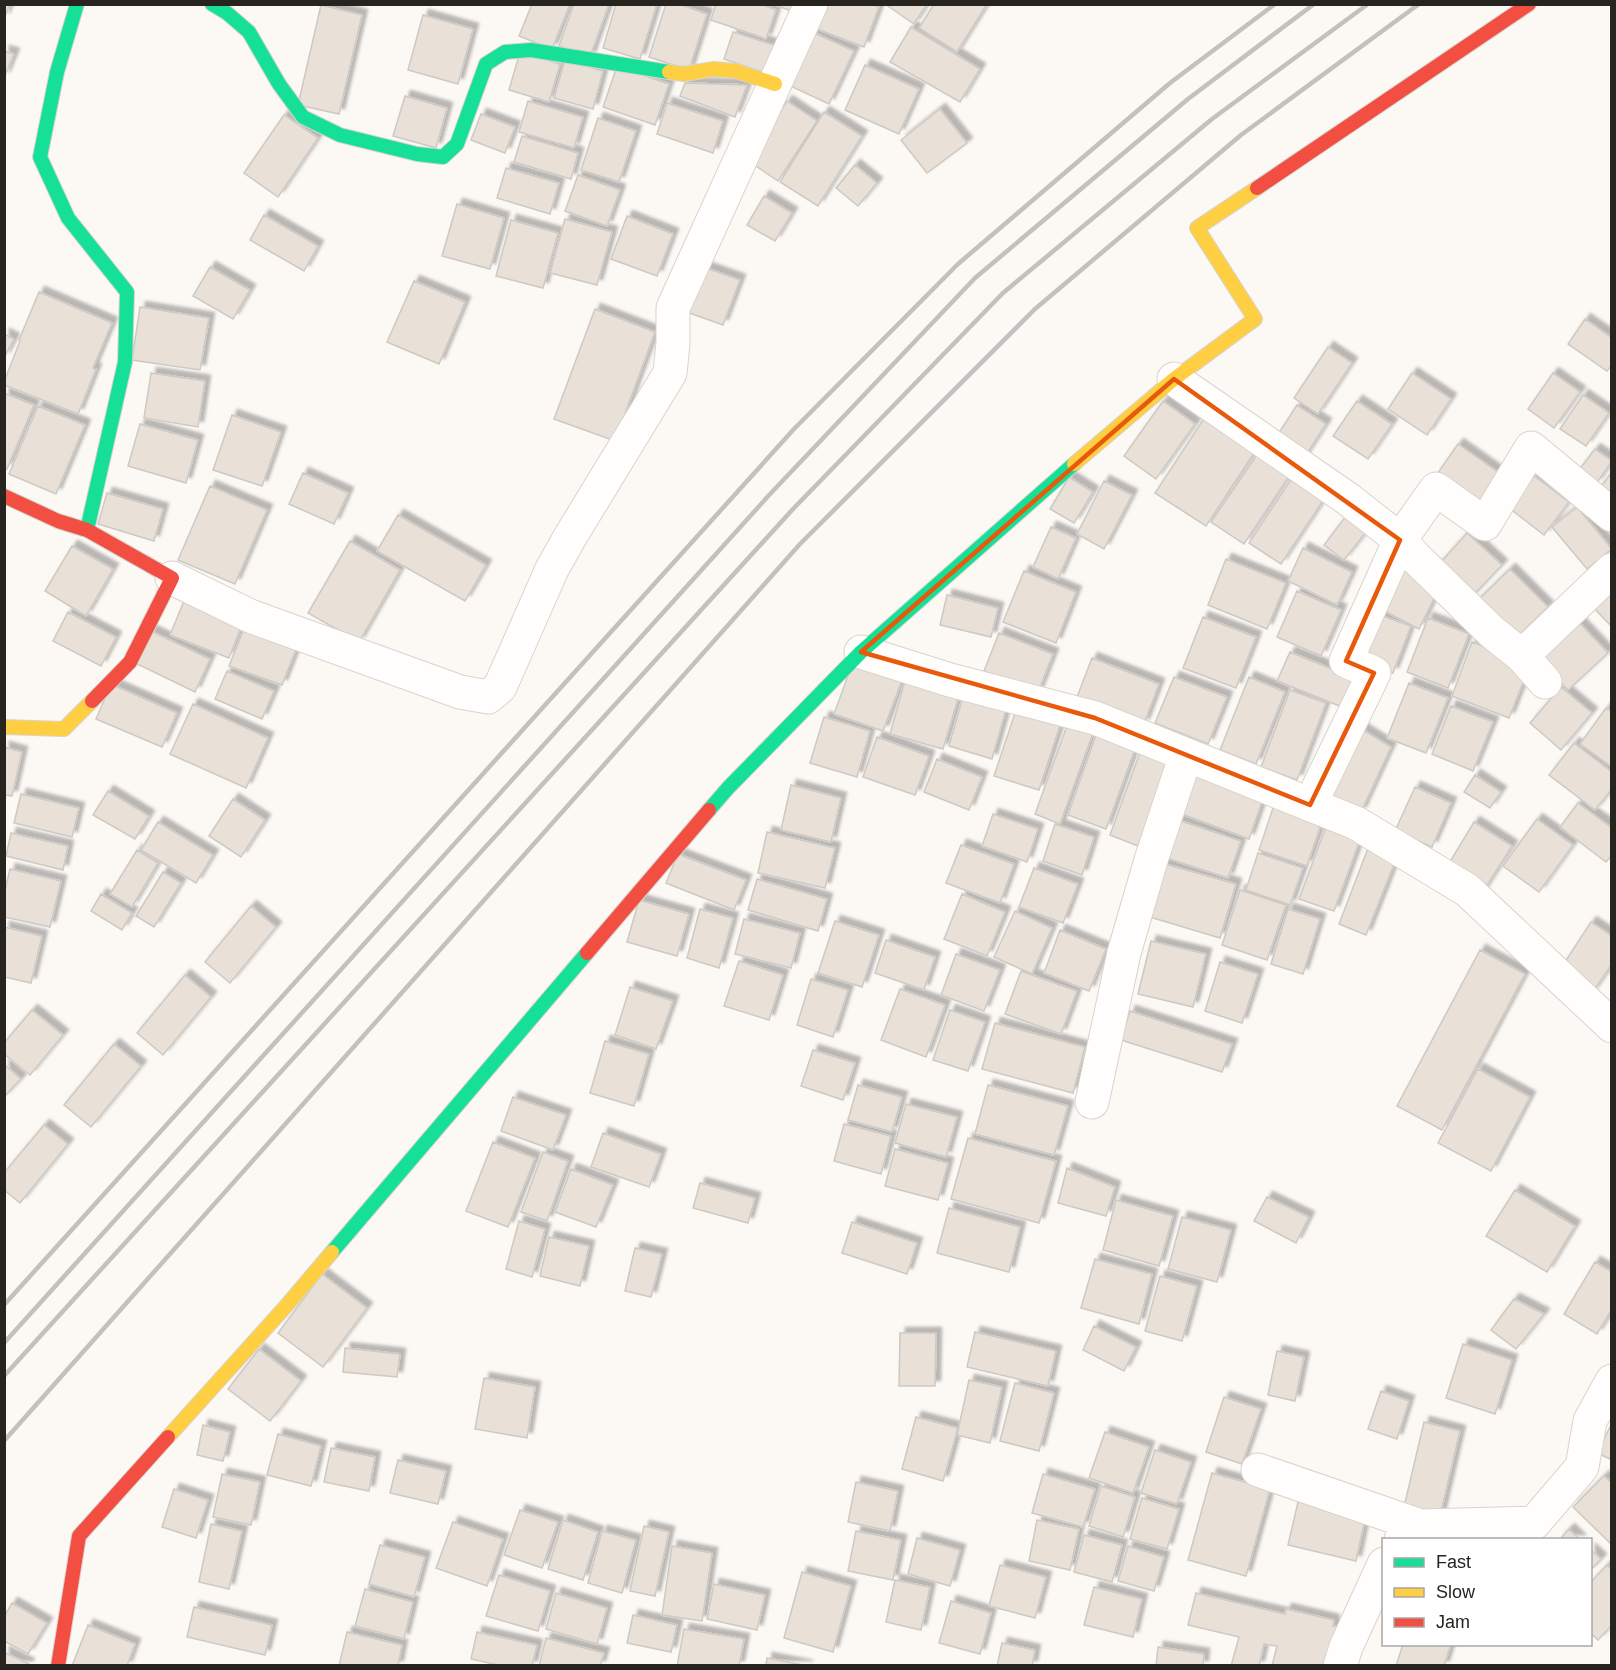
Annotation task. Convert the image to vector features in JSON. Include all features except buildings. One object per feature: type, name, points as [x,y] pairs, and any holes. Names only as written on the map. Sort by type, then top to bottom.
[{"type":"street","points":[[77,4],[57,72],[40,157],[68,218],[127,292],[125,362],[87,530]]},
{"type":"street","points":[[212,4],[227,13],[249,32],[279,84],[303,117],[340,135],[417,154],[443,157],[457,144],[486,64],[505,52],[531,50],[684,74],[714,69],[736,71],[775,84]]},
{"type":"street","points":[[4,496],[58,521],[87,530],[172,578],[250,616],[460,692],[488,697],[500,687],[552,569],[565,545],[669,373],[673,344],[673,308],[811,4]]},
{"type":"street","points":[[58,1665],[79,1536],[287,1305],[728,788],[861,652],[1174,379],[1255,319],[1197,228],[1529,4]]},
{"type":"street","points":[[1174,379],[1348,499],[1400,540],[1492,632],[1522,656],[1545,681]]},
{"type":"street","points":[[1310,805],[1374,673],[1346,661],[1400,540],[1436,489],[1485,524],[1532,448],[1611,515]]},
{"type":"street","points":[[1522,656],[1611,570]]},
{"type":"street","points":[[4,728],[64,729],[130,663],[172,578]]},
{"type":"street","points":[[861,652],[950,680],[1095,718],[1356,823],[1467,890],[1611,1026]]},
{"type":"street","points":[[1092,1102],[1124,953],[1151,860],[1186,755]]},
{"type":"street","points":[[1258,1470],[1411,1532],[1534,1523],[1582,1467],[1590,1421],[1611,1382]]},
{"type":"street","points":[[1340,1665],[1382,1566]]},
{"type":"highlighted area","points":[[1174,379],[1400,540],[1346,661],[1374,673],[1310,805],[1095,718],[861,652]]},
{"type":"railway","points":[[4,1305],[794,429],[958,264],[1170,83],[1275,4]]},
{"type":"railway","points":[[4,1343],[771,493],[975,278],[1188,99],[1314,4]]},
{"type":"railway","points":[[4,1376],[793,509],[1003,293],[1212,119],[1368,4]]},
{"type":"railway","points":[[4,1441],[800,544],[1035,309],[1241,135],[1419,4]]},
{"type":"traffic: fast","points":[[77,4],[57,72],[40,157],[68,218],[127,292],[125,362],[87,530]]},
{"type":"traffic: fast","points":[[212,4],[227,13],[249,32],[279,84],[303,117],[340,135],[417,154],[443,157],[457,144],[486,64],[505,52],[531,50],[669,72]]},
{"type":"traffic: fast","points":[[709,810],[861,652],[1074,464]]},
{"type":"traffic: fast","points":[[332,1252],[587,953]]},
{"type":"traffic: slow","points":[[669,72],[684,74],[714,69],[736,71],[775,84]]},
{"type":"traffic: slow","points":[[1074,464],[1174,379],[1255,319],[1197,228],[1257,188]]},
{"type":"traffic: slow","points":[[4,727],[64,729],[92,701]]},
{"type":"traffic: slow","points":[[168,1437],[332,1252]]},
{"type":"traffic: jam","points":[[1257,188],[1529,4]]},
{"type":"traffic: jam","points":[[4,496],[58,521],[87,530],[172,578],[130,662],[92,701]]},
{"type":"traffic: jam","points":[[587,953],[709,810]]},
{"type":"traffic: jam","points":[[58,1666],[79,1536],[168,1437]]}]
